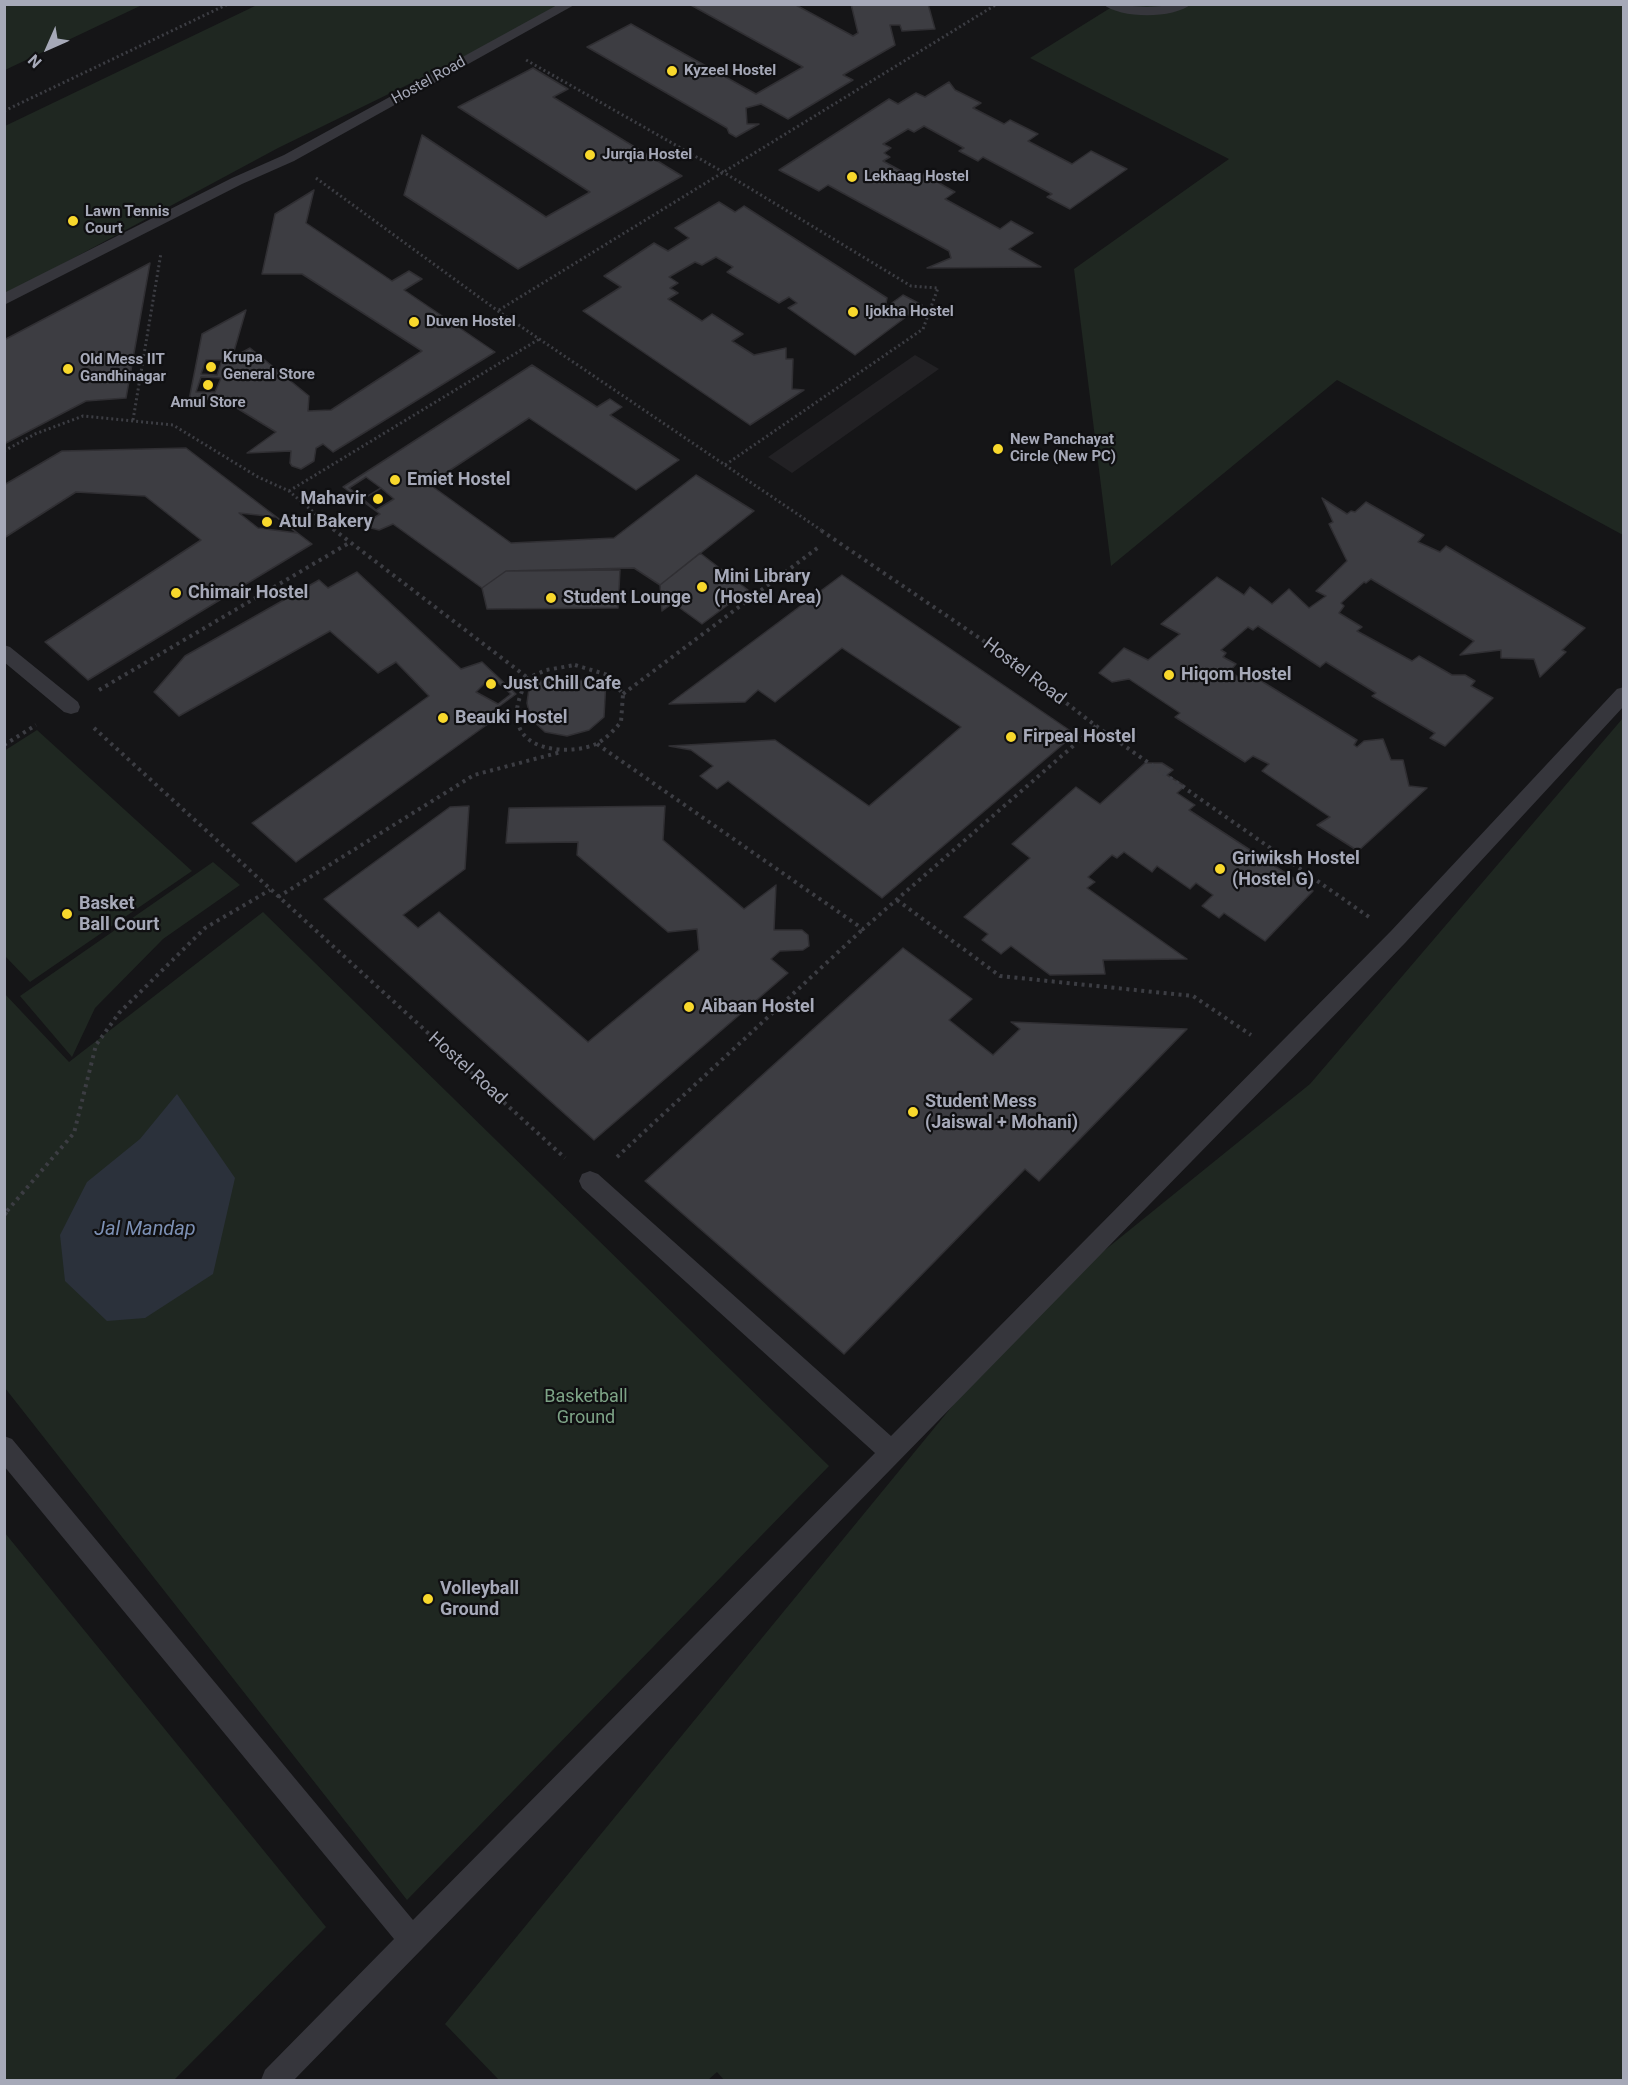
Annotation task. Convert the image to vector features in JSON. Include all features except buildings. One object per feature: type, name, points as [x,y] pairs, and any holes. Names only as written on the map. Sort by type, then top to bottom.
[{"type":"lane","name":"Hostel Road","points":[[4,300],[237,181],[289,158],[570,4]]},
{"type":"lane","points":[[1109,4],[1124,10],[1165,11],[1185,4]]},
{"type":"lane","points":[[4,652],[71,707]]},
{"type":"lane","points":[[274,2080],[1398,937],[1623,694]]},
{"type":"lane","points":[[590,1181],[891,1452]]},
{"type":"lane","points":[[4,1447],[412,1940]]},
{"type":"path","points":[[4,111],[228,4]]},
{"type":"path","points":[[498,311],[997,4]]},
{"type":"path","points":[[496,44],[723,172],[911,286],[938,288],[923,329],[725,465]]},
{"type":"path","name":"Hostel Road","points":[[289,158],[498,311],[541,338],[1003,654],[1096,726]]},
{"type":"path","points":[[133,421],[166,217]]},
{"type":"path","points":[[289,491],[541,338]]},
{"type":"path","points":[[4,451],[35,434],[83,416],[173,425],[258,477],[289,491],[349,543],[528,678]]},
{"type":"path","points":[[71,707],[349,543]]},
{"type":"path","points":[[623,694],[820,546]]},
{"type":"path","points":[[278,897],[474,775],[597,744],[621,722],[623,694],[608,675],[575,665],[546,670],[528,678],[519,696],[517,712],[519,728],[530,740],[561,752]]},
{"type":"path","name":"Hostel Road","points":[[71,707],[590,1181]]},
{"type":"path","points":[[4,745],[36,725]]},
{"type":"path","points":[[590,1181],[863,929],[1096,726],[1398,937]]},
{"type":"path","points":[[597,744],[863,929]]},
{"type":"path","points":[[4,1215],[74,1133],[96,1045],[119,1013],[205,928],[270,890]]},
{"type":"path","points":[[897,900],[1000,976],[1193,996],[1281,1056]]},
{"type":"shaded area","points":[[915,355],[939,369],[792,473],[768,457]]},
{"type":"green space","points":[[5,4],[142,4],[142,5],[5,70]]},
{"type":"green space","points":[[257,5],[571,5],[278,148],[5,295],[5,126]]},
{"type":"green space","points":[[1115,5],[1623,5],[1623,535],[1337,380],[1111,566],[1074,269],[1229,159],[1030,58]]},
{"type":"green space","points":[[1623,718],[1623,2080],[724,2080],[717,2072],[708,2080],[499,2080],[445,2024],[1032,1309],[1310,1084]]},
{"type":"green space","name":"Basket Ball Court","points":[[37,730],[192,871],[30,982],[5,956],[4,751]]},
{"type":"green space","points":[[213,862],[240,885],[163,939],[95,1008],[72,1057],[20,996]]},
{"type":"green space","name":"Basketball Ground","points":[[263,912],[829,1466],[407,1900],[5,1388],[4,993],[69,1062]]},
{"type":"green space","points":[[5,1533],[326,1927],[174,2080],[5,2080]]},
{"type":"water","name":"Jal Mandap","points":[[177,1094],[235,1178],[213,1274],[145,1318],[107,1321],[65,1281],[60,1235],[87,1182],[140,1139]]},
{"type":"place","name":"Kyzeel Hostel","points":[[672,71]]},
{"type":"place","name":"Jurqia Hostel","points":[[590,155]]},
{"type":"place","name":"Lekhaag Hostel","points":[[852,177]]},
{"type":"place","name":"Lawn Tennis Court","points":[[73,221]]},
{"type":"place","name":"Ijokha Hostel","points":[[853,312]]},
{"type":"place","name":"Duven Hostel","points":[[414,322]]},
{"type":"place","name":"Krupa General Store","points":[[211,367]]},
{"type":"place","name":"Old Mess IIT Gandhinagar","points":[[68,369]]},
{"type":"place","name":"Amul Store","points":[[208,385]]},
{"type":"place","name":"New Panchayat Circle (New PC)","points":[[998,449]]},
{"type":"place","name":"Emiet Hostel","points":[[395,480]]},
{"type":"place","name":"Mahavir","points":[[378,499]]},
{"type":"place","name":"Atul Bakery","points":[[267,522]]},
{"type":"place","name":"Mini Library (Hostel Area)","points":[[702,587]]},
{"type":"place","name":"Chimair Hostel","points":[[176,593]]},
{"type":"place","name":"Student Lounge","points":[[551,598]]},
{"type":"place","name":"Hiqom Hostel","points":[[1169,675]]},
{"type":"place","name":"Just Chill Cafe","points":[[491,684]]},
{"type":"place","name":"Beauki Hostel","points":[[443,718]]},
{"type":"place","name":"Firpeal Hostel","points":[[1011,737]]},
{"type":"place","name":"Griwiksh Hostel (Hostel G)","points":[[1220,869]]},
{"type":"place","name":"Basket Ball Court","points":[[67,914]]},
{"type":"place","name":"Aibaan Hostel","points":[[689,1007]]},
{"type":"place","name":"Student Mess (Jaiswal + Mohani)","points":[[913,1112]]},
{"type":"place","name":"Volleyball Ground","points":[[428,1599]]}]
